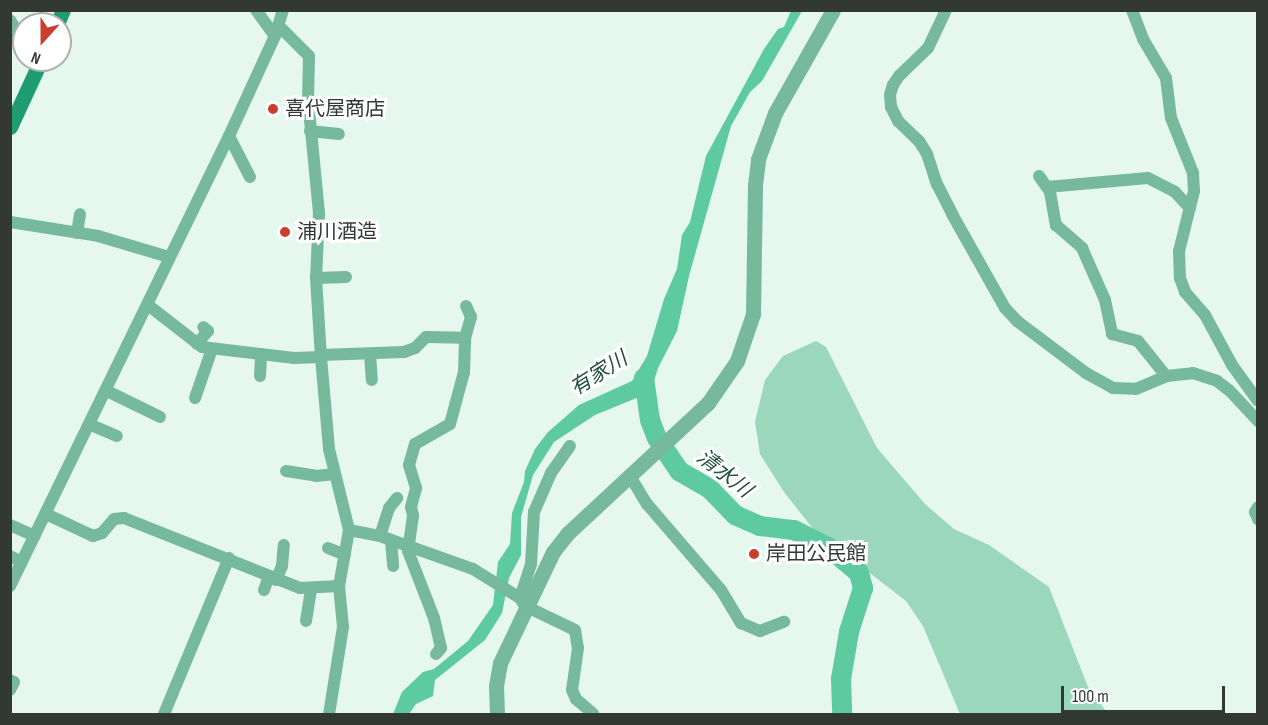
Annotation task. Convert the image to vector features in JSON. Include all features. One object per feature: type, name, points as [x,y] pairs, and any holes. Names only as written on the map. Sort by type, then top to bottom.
[{"type":"main road","points":[[10,127],[35,72]]},
{"type":"street","points":[[256,10],[277,31],[309,56],[310,131],[319,213],[316,278],[329,449],[350,530],[339,586],[343,627],[329,714]]},
{"type":"street","points":[[10,586],[91,424],[169,257],[229,136],[277,31],[283,10]]},
{"type":"street","points":[[521,600],[563,540],[681,429],[726,381],[747,338],[756,289],[754,184],[758,159],[775,113],[833,10]]},
{"type":"street","points":[[946,10],[928,48],[899,76],[893,85],[890,95],[891,107],[898,121],[919,141],[927,154],[937,184],[998,297],[1017,321],[1086,373],[1113,388],[1136,389],[1166,376],[1193,373],[1216,381],[1230,392],[1257,421]]},
{"type":"street","points":[[1132,10],[1143,39],[1166,78],[1171,118],[1193,173],[1194,191],[1179,251],[1180,278],[1185,292],[1205,315],[1232,365],[1257,401]]},
{"type":"street","points":[[310,131],[339,134]]},
{"type":"street","points":[[229,136],[250,177]]},
{"type":"street","points":[[1166,376],[1138,341],[1112,334],[1105,300],[1082,248],[1056,225],[1043,182],[1148,178],[1175,192],[1190,208]]},
{"type":"street","points":[[77,233],[80,214]]},
{"type":"street","points":[[10,222],[98,236],[169,257]]},
{"type":"street","points":[[316,278],[346,277]]},
{"type":"street","points":[[148,305],[197,344],[212,349],[294,358],[412,351],[426,337],[437,335],[465,338]]},
{"type":"street","points":[[436,654],[441,648],[434,618],[411,563],[408,547],[413,515],[411,507],[416,488],[409,465],[415,444],[450,424],[464,372],[465,338],[471,317],[466,306]]},
{"type":"street","points":[[197,344],[208,331],[203,327]]},
{"type":"street","points":[[195,398],[212,349]]},
{"type":"street","points":[[260,376],[261,354]]},
{"type":"street","points":[[370,354],[372,380]]},
{"type":"street","points":[[107,391],[160,417]]},
{"type":"street","points":[[91,424],[117,436]]},
{"type":"street","points":[[497,714],[496,686],[500,663],[531,564],[534,512],[551,473],[570,446]]},
{"type":"street","points":[[286,471],[316,476],[335,474]]},
{"type":"street","points":[[630,476],[647,504],[721,590],[741,623],[760,631],[784,622]]},
{"type":"street","points":[[336,509],[334,498],[339,489]]},
{"type":"street","points":[[393,566],[385,538],[389,508],[397,498]]},
{"type":"street","points":[[1257,507],[1257,519]]},
{"type":"street","points":[[46,514],[93,536],[102,533],[114,519],[124,518],[229,558],[272,578],[311,590],[339,586]]},
{"type":"street","points":[[10,525],[35,536]]},
{"type":"street","points":[[350,530],[385,538],[489,576],[521,600],[575,630],[578,648],[571,679],[572,690],[576,699],[593,714]]},
{"type":"street","points":[[264,590],[282,566],[284,545]]},
{"type":"street","points":[[328,548],[345,555]]},
{"type":"street","points":[[10,556],[22,562]]},
{"type":"street","points":[[164,714],[229,558]]},
{"type":"street","points":[[306,621],[311,590]]},
{"type":"street","points":[[10,680],[14,682],[10,690]]},
{"type":"shaded area","points":[[791,11],[802,11],[762,81],[750,92],[731,126],[689,276],[677,331],[654,381],[639,397],[595,415],[554,442],[533,475],[521,517],[521,555],[509,578],[502,613],[485,640],[435,680],[433,696],[416,704],[409,714],[393,714],[402,692],[423,672],[434,669],[468,641],[493,605],[498,562],[510,544],[512,513],[524,482],[525,471],[535,449],[548,432],[579,405],[632,381],[647,356],[664,299],[677,269],[682,235],[690,222],[706,156],[764,49],[778,29],[784,27]]},
{"type":"shaded area","points":[[816,341],[826,347],[877,448],[925,504],[954,529],[989,545],[1049,587],[1088,687],[1108,714],[960,714],[923,626],[906,601],[814,530],[784,492],[760,454],[755,422],[765,380],[783,356]]},
{"type":"waterway","name":"清水川","points":[[644,378],[650,420],[657,438],[679,471],[710,489],[735,515],[760,526],[794,530],[828,547],[859,573],[863,588],[849,632],[841,679],[842,714]]},
{"type":"place","name":"喜代屋商店","points":[[273,109]]},
{"type":"place","name":"浦川酒造","points":[[285,232]]},
{"type":"place","name":"岸田公民館","points":[[754,554]]},
{"type":"water label","name":"有家川","points":[[599,374]]}]
